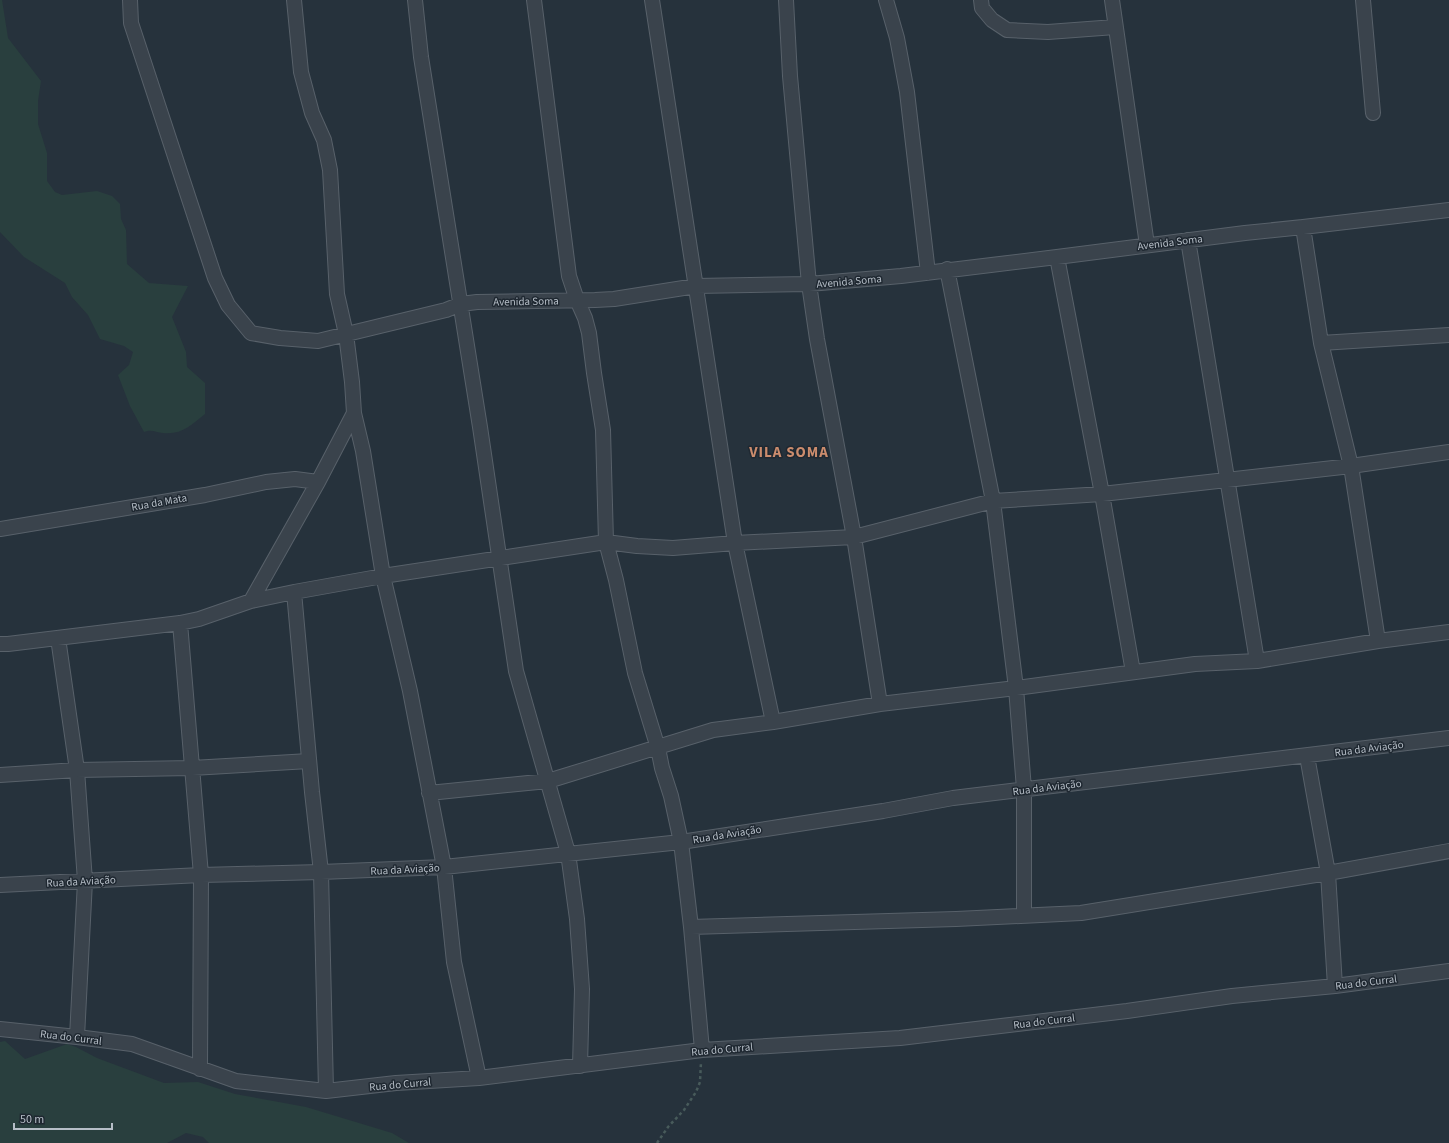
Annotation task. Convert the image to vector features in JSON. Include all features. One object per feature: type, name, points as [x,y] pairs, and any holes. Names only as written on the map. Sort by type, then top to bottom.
[{"type":"street","name":"Avenida Soma","points":[[130,0],[131,23],[215,278],[228,305],[250,333],[280,338],[318,341],[446,310],[461,304],[478,302],[614,299],[696,286],[809,284],[928,273],[947,269],[1449,210]]},
{"type":"street","points":[[294,0],[301,72],[312,113],[324,140],[330,170],[337,294],[346,334],[354,413],[363,451],[383,576],[410,691],[444,867],[454,962],[479,1078]]},
{"type":"street","points":[[415,0],[421,57],[461,304],[516,671],[568,853],[577,919],[582,989],[580,1066]]},
{"type":"street","points":[[534,0],[569,276],[589,333],[603,430],[606,542],[616,580],[634,673],[658,748],[662,768],[671,796],[681,842],[691,927],[702,1050]]},
{"type":"street","points":[[652,0],[735,543],[773,722]]},
{"type":"street","points":[[786,0],[791,84],[809,284],[817,339],[854,537],[880,704]]},
{"type":"street","points":[[886,0],[897,38],[907,92],[928,273]]},
{"type":"street","points":[[981,0],[982,8],[992,20],[1007,30],[1048,32],[1115,27]]},
{"type":"street","points":[[1112,0],[1147,245]]},
{"type":"street","points":[[1363,0],[1373,113]]},
{"type":"street","points":[[1303,228],[1321,343],[1351,466],[1378,641]]},
{"type":"street","points":[[1188,240],[1257,661]]},
{"type":"street","points":[[1057,257],[1134,672]]},
{"type":"street","points":[[947,269],[993,501],[1016,688],[1024,789],[1024,916]]},
{"type":"street","points":[[1321,343],[1449,335]]},
{"type":"street","points":[[251,601],[318,482],[354,413]]},
{"type":"street","points":[[0,644],[180,623],[199,619],[251,601],[294,592],[383,576],[606,542],[637,546],[673,548],[735,543],[854,537],[993,501],[1102,494],[1351,466],[1449,452]]},
{"type":"street","name":"Rua da Mata","points":[[0,529],[205,494],[266,482],[295,479],[318,482]]},
{"type":"street","points":[[294,592],[309,761],[321,872],[326,1091]]},
{"type":"street","points":[[180,623],[201,875],[200,1069]]},
{"type":"street","points":[[429,793],[548,781],[713,730],[773,722],[880,704],[1016,688],[1194,664],[1257,661],[1378,641],[1449,632]]},
{"type":"street","points":[[58,638],[77,770],[85,881],[77,1037]]},
{"type":"street","name":"Rua da Aviação","points":[[0,885],[201,875],[444,867],[681,842],[883,811],[953,798],[1449,738]]},
{"type":"street","points":[[1307,756],[1328,873],[1335,986]]},
{"type":"street","points":[[0,775],[77,770],[192,768],[309,761]]},
{"type":"street","points":[[691,927],[1080,913],[1328,873],[1449,851]]},
{"type":"street","name":"Rua do Curral","points":[[0,1029],[132,1044],[236,1081],[326,1091],[396,1083],[479,1078],[702,1050],[900,1038],[1120,1012],[1232,996],[1335,986],[1449,971]]},
{"type":"path","points":[[657,1143],[668,1127],[684,1110],[696,1092],[700,1082],[702,1050]]},
{"type":"green space","points":[[0,0],[2,0],[8,38],[41,81],[38,101],[38,124],[47,153],[47,181],[55,192],[62,195],[97,191],[112,196],[120,204],[121,219],[126,230],[127,264],[149,283],[188,286],[172,317],[186,352],[187,367],[205,383],[205,414],[181,431],[170,433],[151,431],[144,432],[130,406],[118,375],[129,365],[133,352],[124,346],[100,339],[88,315],[72,297],[65,283],[24,257],[0,232]]},
{"type":"green space","points":[[5,1041],[25,1059],[67,1044],[97,1058],[164,1083],[198,1082],[235,1094],[306,1107],[392,1133],[409,1143],[209,1143],[203,1137],[186,1133],[167,1143],[0,1143],[0,1042]]},
{"type":"district","name":"VILA SOMA","points":[[789,452]]}]
